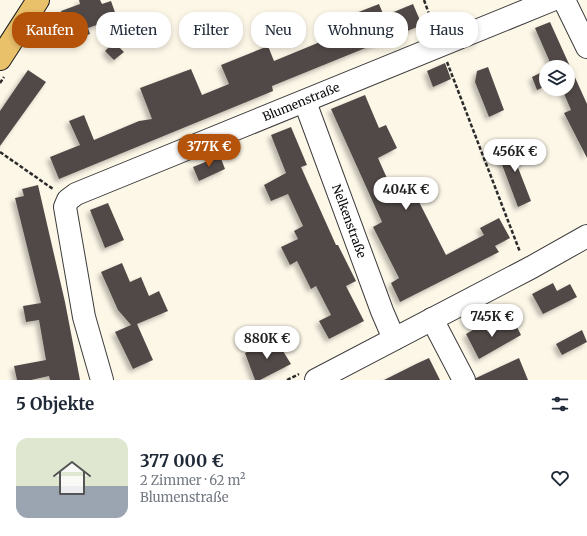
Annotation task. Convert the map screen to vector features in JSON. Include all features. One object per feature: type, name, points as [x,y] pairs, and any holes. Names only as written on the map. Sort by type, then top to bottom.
[{"type":"main road","points":[[0,58],[38,0]]},
{"type":"street","name":"Blumenstraße","points":[[478,29],[552,0]]},
{"type":"street","points":[[564,0],[587,47]]},
{"type":"street","name":"Blumenstraße","points":[[68,200],[76,194],[305,102],[431,48]]},
{"type":"street","name":"Nelkenstraße","points":[[305,102],[382,312],[394,339]]},
{"type":"street","points":[[68,200],[65,207],[84,317],[102,380]]},
{"type":"street","points":[[316,380],[587,236]]},
{"type":"street","points":[[432,319],[464,380]]},
{"type":"path","points":[[424,0],[428,12]]},
{"type":"path","points":[[442,48],[522,256]]},
{"type":"path","points":[[0,152],[68,200]]},
{"type":"building","points":[[79,0],[100,0],[102,4],[111,1],[115,12],[96,12],[96,25],[88,28],[88,12],[61,11],[80,4]]},
{"type":"building","points":[[379,4],[382,12],[359,12]]},
{"type":"building","points":[[413,4],[416,12],[416,27],[408,31],[408,12],[394,12]]},
{"type":"building","points":[[550,22],[567,60],[549,60],[535,28]]},
{"type":"building","points":[[314,44],[314,48],[365,48],[272,86],[273,91],[59,179],[50,157],[80,145],[69,121],[84,115],[94,140],[139,121],[152,119],[140,88],[191,69],[202,95],[229,84],[221,65],[263,48],[269,48],[274,61]]},
{"type":"building","points":[[108,48],[120,48],[124,52],[114,60],[105,51]]},
{"type":"building","points":[[445,63],[451,79],[433,87],[427,71]]},
{"type":"building","points":[[488,67],[504,110],[489,117],[475,82],[477,71]]},
{"type":"building","points":[[28,70],[46,82],[0,146],[0,111]]},
{"type":"building","points":[[539,74],[539,89],[537,90],[532,77]]},
{"type":"building","points":[[575,77],[587,104],[587,158],[564,113],[571,110],[565,96],[575,96]]},
{"type":"building","points":[[365,95],[379,128],[386,125],[397,148],[378,158],[392,190],[406,183],[412,196],[415,194],[446,255],[484,235],[480,228],[499,218],[510,238],[495,246],[499,252],[400,302],[391,283],[399,278],[373,227],[382,222],[331,109]]},
{"type":"building","points":[[291,127],[307,165],[301,167],[336,245],[338,245],[356,281],[346,286],[364,321],[329,339],[319,321],[331,315],[316,286],[311,289],[297,261],[290,265],[281,247],[298,239],[294,231],[303,226],[288,194],[271,201],[264,185],[286,173],[271,135]]},
{"type":"building","points":[[519,144],[527,161],[517,165],[531,201],[518,207],[498,154]]},
{"type":"building","points":[[220,156],[225,169],[199,181],[193,167]]},
{"type":"building","points":[[38,185],[65,302],[80,380],[50,380],[49,376],[31,380],[17,380],[14,366],[46,360],[39,320],[26,322],[23,306],[41,303],[15,198],[24,196],[22,189]]},
{"type":"building","points":[[108,203],[124,240],[105,248],[90,210]]},
{"type":"building","points":[[122,263],[130,282],[141,277],[149,296],[159,291],[168,311],[137,324],[153,360],[133,369],[115,332],[131,325],[118,310],[101,272]]},
{"type":"building","points":[[553,283],[557,291],[570,284],[577,297],[543,314],[532,294]]},
{"type":"building","points":[[513,319],[521,335],[479,359],[466,334],[483,324],[488,332]]},
{"type":"building","points":[[582,330],[587,342],[562,355],[556,344]]},
{"type":"building","points":[[266,342],[269,348],[278,343],[291,364],[260,380],[255,380],[245,353]]},
{"type":"building","points":[[429,358],[440,380],[384,380],[418,363]]},
{"type":"building","points":[[519,358],[528,380],[476,380],[476,378]]}]
